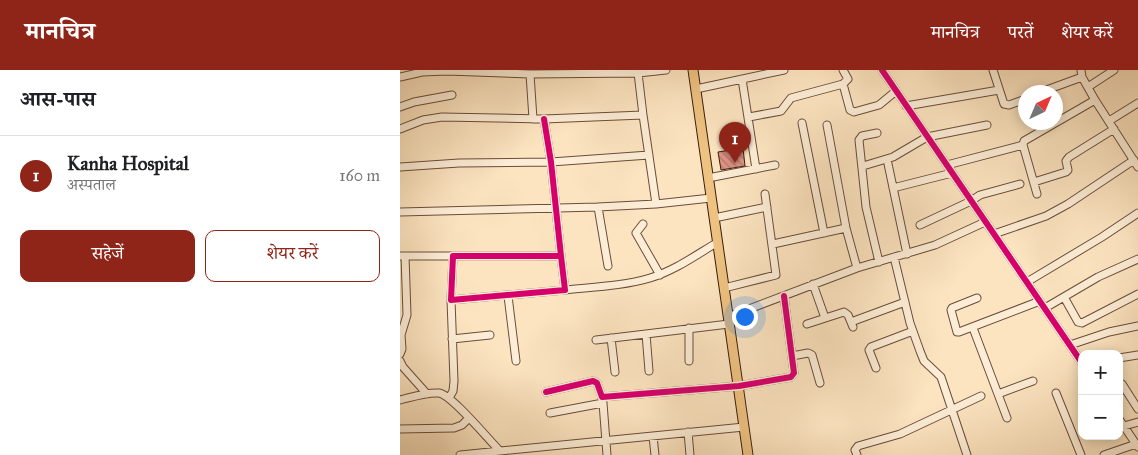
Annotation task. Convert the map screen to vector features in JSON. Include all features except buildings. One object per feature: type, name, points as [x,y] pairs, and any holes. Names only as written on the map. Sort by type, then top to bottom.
[{"type":"main road","points":[[693,70],[748,455]]},
{"type":"street","points":[[400,77],[422,72],[447,70],[530,74],[638,73],[666,70]]},
{"type":"street","points":[[696,89],[784,70]]},
{"type":"street","points":[[749,117],[781,111],[791,98],[843,84],[848,78],[843,70]]},
{"type":"street","points":[[882,70],[1078,357]]},
{"type":"street","points":[[993,70],[1004,104],[1018,101]]},
{"type":"street","points":[[1088,87],[1114,70]]},
{"type":"street","points":[[638,73],[656,204]]},
{"type":"street","points":[[1056,85],[1081,73],[1095,100],[1138,167]]},
{"type":"street","points":[[530,74],[533,119]]},
{"type":"street","points":[[742,79],[756,169]]},
{"type":"street","points":[[843,84],[850,110],[854,112],[879,105],[896,91]]},
{"type":"street","points":[[906,106],[999,90]]},
{"type":"street","points":[[400,107],[452,94]]},
{"type":"street","points":[[1038,194],[1024,145],[1025,139],[1095,100]]},
{"type":"street","points":[[1109,121],[1138,103]]},
{"type":"street","points":[[400,129],[423,120],[442,116],[544,120],[643,115]]},
{"type":"street","points":[[544,120],[551,162],[565,290]]},
{"type":"street","points":[[802,123],[824,233]]},
{"type":"street","points":[[863,166],[887,159],[927,137],[987,125]]},
{"type":"street","points":[[827,126],[846,228],[857,268]]},
{"type":"street","points":[[1034,182],[1066,172],[1068,168],[1066,161],[1069,157],[1114,129]]},
{"type":"street","points":[[877,133],[859,138],[866,207],[879,262]]},
{"type":"street","points":[[947,165],[1024,145]]},
{"type":"street","points":[[994,234],[1046,216],[1068,204],[1132,158],[1138,151]]},
{"type":"street","points":[[400,167],[459,162],[551,162],[648,155]]},
{"type":"street","points":[[887,159],[907,254]]},
{"type":"street","points":[[708,178],[775,165]]},
{"type":"street","points":[[893,188],[952,173]]},
{"type":"street","points":[[920,225],[980,195],[1020,184]]},
{"type":"street","points":[[724,288],[776,274],[765,194]]},
{"type":"street","points":[[400,212],[598,208],[711,198]]},
{"type":"street","points":[[714,218],[767,207]]},
{"type":"street","points":[[598,208],[608,266]]},
{"type":"street","points":[[1027,282],[1138,213]]},
{"type":"street","points":[[596,340],[689,328],[729,320],[813,284],[857,268],[943,242],[985,222]]},
{"type":"street","points":[[643,224],[637,230],[637,236],[660,274]]},
{"type":"street","points":[[773,244],[846,228]]},
{"type":"street","points":[[451,300],[629,283],[660,274],[718,242]]},
{"type":"street","points":[[400,354],[402,350],[401,335],[407,315],[403,296],[403,256],[561,256]]},
{"type":"street","points":[[449,398],[454,387],[451,300],[453,256]]},
{"type":"street","points":[[894,257],[913,331],[922,356],[941,377],[967,455]]},
{"type":"street","points":[[1045,308],[1103,275],[1138,259]]},
{"type":"street","points":[[813,284],[825,318]]},
{"type":"street","points":[[1064,297],[1078,322],[1082,323],[1138,294]]},
{"type":"street","points":[[508,296],[516,360]]},
{"type":"street","points":[[550,412],[602,400],[739,386],[793,375],[784,296]]},
{"type":"street","points":[[977,298],[954,306],[951,310],[957,332],[973,328],[1040,300]]},
{"type":"street","points":[[807,324],[844,312],[852,325],[905,302]]},
{"type":"street","points":[[1070,345],[1138,326]]},
{"type":"street","points":[[689,328],[689,361]]},
{"type":"street","points":[[973,328],[1007,418]]},
{"type":"street","points":[[876,368],[870,350],[871,347],[913,331]]},
{"type":"street","points":[[646,334],[648,370]]},
{"type":"street","points":[[452,339],[490,335]]},
{"type":"street","points":[[611,338],[616,372]]},
{"type":"street","points":[[792,356],[808,353],[812,356],[820,383]]},
{"type":"street","points":[[1123,358],[1138,356]]},
{"type":"street","points":[[400,361],[427,394]]},
{"type":"street","points":[[546,392],[593,381],[597,383],[602,400],[607,455]]},
{"type":"street","points":[[998,394],[1033,381]]},
{"type":"street","points":[[1123,386],[1138,409]]},
{"type":"street","points":[[400,400],[439,393],[449,398],[503,451]]},
{"type":"street","points":[[1056,393],[1081,455]]},
{"type":"street","points":[[857,455],[856,450],[858,446],[891,437],[952,411],[981,396]]},
{"type":"street","points":[[400,429],[454,428],[462,425],[469,418]]},
{"type":"street","points":[[1104,455],[1137,446],[1124,426],[1138,422]]},
{"type":"street","points":[[460,455],[744,427]]},
{"type":"street","points":[[688,432],[690,455]]},
{"type":"street","points":[[653,436],[655,455]]},
{"type":"cycle path","points":[[882,70],[1078,357]]},
{"type":"cycle path","points":[[544,119],[551,162],[561,256],[453,256],[451,300],[565,290],[561,256]]},
{"type":"cycle path","points":[[546,392],[593,381],[597,383],[602,397],[739,386],[791,377],[794,373],[784,296]]},
{"type":"place","name":"Kanha Hospital","points":[[735,163]]}]
